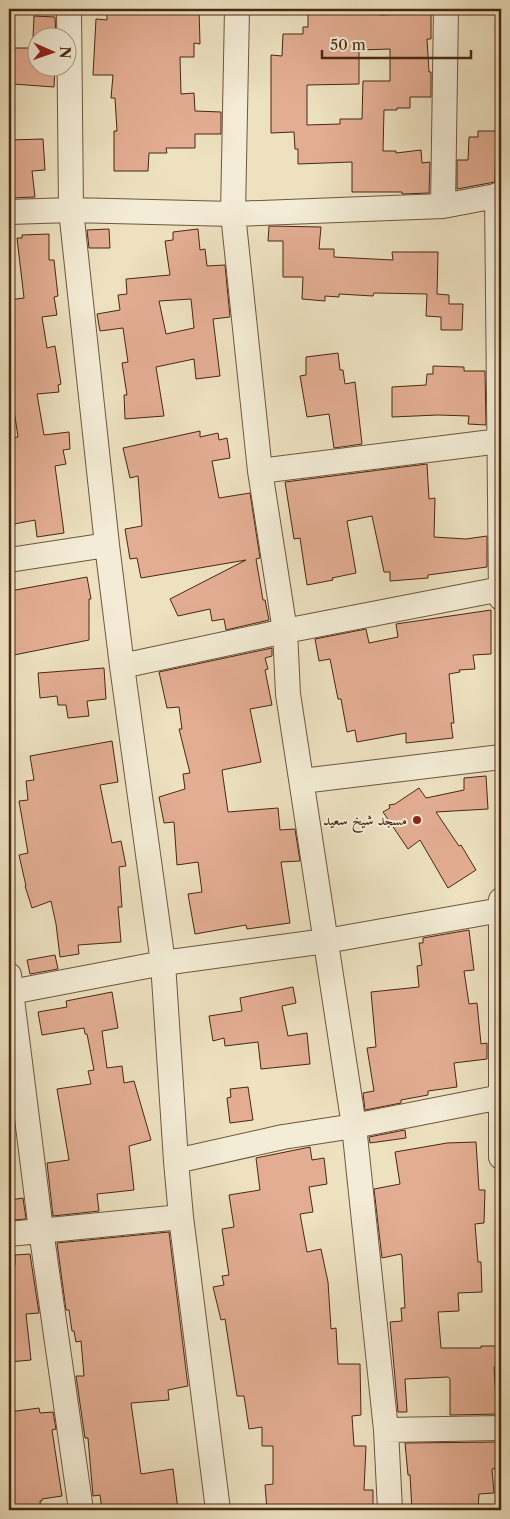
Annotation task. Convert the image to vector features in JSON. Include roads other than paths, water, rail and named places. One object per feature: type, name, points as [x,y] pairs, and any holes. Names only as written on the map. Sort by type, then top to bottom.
[{"type":"street","points":[[69,9],[71,210],[107,545],[163,963],[181,1217],[218,1510]]},
{"type":"street","points":[[237,9],[233,214],[260,471],[285,631],[288,694],[354,1126],[386,1430],[390,1510]]},
{"type":"street","points":[[443,206],[446,9]]},
{"type":"street","points":[[9,212],[71,210],[233,214],[443,206],[499,195],[501,598]]},
{"type":"street","points":[[260,471],[500,441]]},
{"type":"street","points":[[9,560],[107,545]]},
{"type":"street","points":[[122,666],[285,631],[501,589]]},
{"type":"street","points":[[302,781],[501,757]]},
{"type":"street","points":[[501,900],[501,1157]]},
{"type":"street","points":[[81,1510],[11,1019],[10,983],[326,941],[501,910]]},
{"type":"street","points":[[176,1161],[282,1138],[501,1098]]},
{"type":"street","points":[[9,1234],[181,1217]]},
{"type":"street","points":[[386,1430],[501,1428]]},
{"type":"place","name":"مسجد شيخ سعيد","points":[[417,820]]}]
